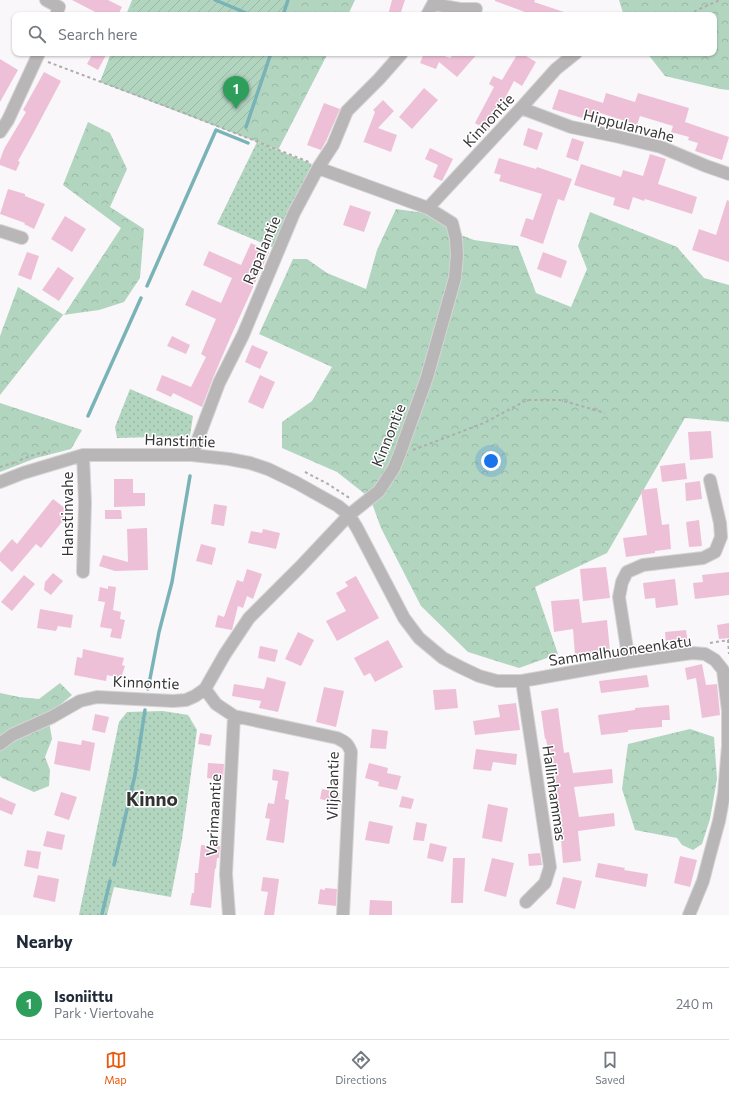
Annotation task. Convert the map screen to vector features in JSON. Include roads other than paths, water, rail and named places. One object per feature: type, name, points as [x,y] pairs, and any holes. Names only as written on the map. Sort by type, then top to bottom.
[{"type":"street","points":[[46,0],[60,7]]},
{"type":"street","points":[[429,12],[433,4],[460,9],[476,9]]},
{"type":"street","points":[[0,132],[8,120],[38,56]]},
{"type":"street","name":"Rapalantie","points":[[192,455],[219,383],[243,335],[294,212],[318,168],[333,145],[348,111],[399,56]]},
{"type":"street","name":"Kinnontie","points":[[0,744],[12,735],[52,717],[80,701],[97,696],[186,700],[205,690],[225,654],[248,618],[300,567],[348,515],[379,491],[394,468],[427,377],[455,278],[457,255],[456,239],[452,223],[428,208],[556,69],[572,56]]},
{"type":"street","name":"Hippulanvahe","points":[[521,108],[572,127],[661,148],[729,174]]},
{"type":"street","points":[[318,168],[428,208]]},
{"type":"street","points":[[0,232],[22,238]]},
{"type":"street","name":"Hanstintie","points":[[0,482],[82,455],[192,455],[229,458],[268,469],[297,482],[338,506],[348,515]]},
{"type":"street","name":"Hanstinvahe","points":[[82,455],[86,503],[83,572]]},
{"type":"street","points":[[629,662],[619,597],[622,582],[627,572],[643,566],[703,558],[716,552],[722,537],[710,480]]},
{"type":"street","name":"Sammalhuoneenkatu","points":[[348,515],[357,528],[404,618],[419,638],[443,658],[473,673],[497,681],[522,681],[629,662],[692,653],[705,654],[715,660],[722,670],[728,710],[728,746],[724,794],[719,821],[703,881],[689,915]]},
{"type":"street","name":"Hallinhammas","points":[[522,681],[550,867],[545,883],[526,902]]},
{"type":"street","name":"Viljolantie","points":[[205,690],[216,704],[234,716],[337,738],[349,745],[351,752],[343,915]]},
{"type":"street","name":"Varimaantie","points":[[229,915],[226,874],[234,716]]},
{"type":"waterway","points":[[215,0],[244,12]]},
{"type":"waterway","points":[[284,12],[288,0]]},
{"type":"waterway","points":[[246,127],[270,56]]},
{"type":"waterway","points":[[147,286],[216,130],[248,143]]},
{"type":"waterway","points":[[88,416],[141,298]]},
{"type":"waterway","points":[[148,689],[159,632],[172,582],[190,476]]},
{"type":"waterway","points":[[114,865],[135,775],[145,710]]},
{"type":"waterway","points":[[102,914],[110,881]]},
{"type":"place","name":"Isoniittu","points":[[236,109]]},
{"type":"district","name":"Kinno","points":[[152,798]]}]
